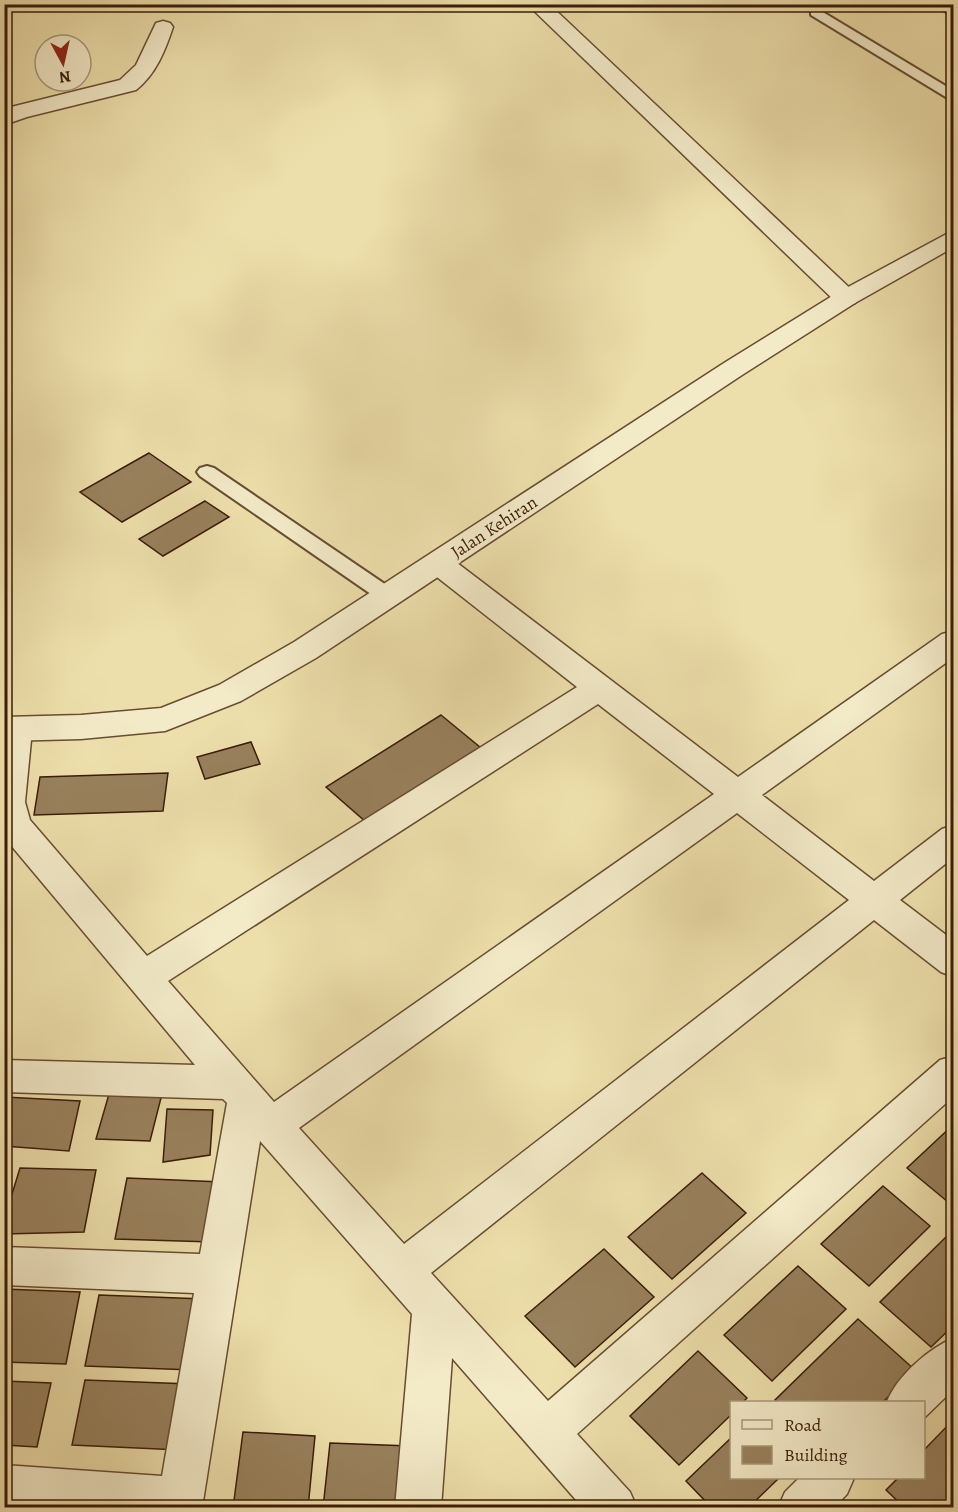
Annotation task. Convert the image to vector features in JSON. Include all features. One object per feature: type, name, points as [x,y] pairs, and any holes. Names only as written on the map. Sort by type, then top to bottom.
[{"type":"street","points":[[537,4],[846,298]]},
{"type":"street","points":[[942,4],[954,11]]},
{"type":"street","points":[[4,119],[19,112],[128,85],[140,77],[153,55],[163,27]]},
{"type":"street","name":"Jalan Kehiran","points":[[10,729],[81,728],[165,719],[230,693],[305,650],[733,369],[846,298],[954,237]]},
{"type":"street","points":[[438,563],[954,963]]},
{"type":"street","points":[[4,1076],[251,1103],[737,795],[953,642]]},
{"type":"street","points":[[143,978],[599,688]]},
{"type":"street","points":[[10,729],[8,802],[14,825],[251,1103],[614,1508]]},
{"type":"street","points":[[402,1271],[954,838]]},
{"type":"street","points":[[546,1432],[954,1072]]},
{"type":"street","points":[[4,1488],[179,1504],[218,1274],[251,1103]]},
{"type":"street","points":[[4,1266],[218,1274]]},
{"type":"street","points":[[418,1508],[434,1307]]},
{"type":"street","points":[[910,1401],[954,1359]]},
{"type":"street","points":[[801,1508],[830,1479]]},
{"type":"lane","points":[[816,12],[954,98]]},
{"type":"lane","points":[[207,472],[388,596]]},
{"type":"building","points":[[149,453],[191,482],[122,522],[80,492]]},
{"type":"building","points":[[205,501],[229,517],[163,556],[139,539]]},
{"type":"building","points":[[441,715],[481,748],[366,822],[326,787]]},
{"type":"building","points":[[251,742],[260,764],[205,779],[197,757]]},
{"type":"building","points":[[168,773],[163,811],[34,815],[40,777]]},
{"type":"building","points":[[109,1094],[162,1094],[150,1141],[96,1139]]},
{"type":"building","points":[[4,1097],[80,1101],[69,1151],[4,1146]]},
{"type":"building","points":[[167,1109],[213,1110],[210,1155],[163,1162]]},
{"type":"building","points":[[954,1124],[954,1207],[907,1168]]},
{"type":"building","points":[[20,1168],[96,1170],[84,1232],[4,1234],[4,1220]]},
{"type":"building","points":[[702,1173],[746,1213],[672,1279],[628,1237]]},
{"type":"building","points":[[127,1178],[222,1182],[212,1242],[115,1239]]},
{"type":"building","points":[[883,1186],[930,1226],[869,1286],[821,1244]]},
{"type":"building","points":[[948,1235],[954,1240],[954,1325],[931,1347],[880,1302]]},
{"type":"building","points":[[604,1249],[654,1297],[575,1367],[525,1316]]},
{"type":"building","points":[[798,1266],[846,1309],[772,1381],[724,1335]]},
{"type":"building","points":[[4,1289],[80,1292],[66,1364],[4,1362]]},
{"type":"building","points":[[99,1295],[204,1299],[193,1370],[85,1366]]},
{"type":"building","points":[[858,1319],[915,1370],[884,1401],[775,1400]]},
{"type":"building","points":[[698,1351],[747,1398],[744,1401],[730,1401],[730,1416],[679,1465],[630,1416]]},
{"type":"building","points":[[85,1380],[190,1384],[180,1450],[72,1445]]},
{"type":"building","points":[[4,1381],[51,1383],[37,1447],[4,1445]]},
{"type":"building","points":[[954,1419],[954,1508],[905,1508],[886,1490],[897,1479],[925,1479],[925,1449]]},
{"type":"building","points":[[243,1432],[315,1436],[308,1508],[233,1508]]},
{"type":"building","points":[[730,1439],[730,1479],[778,1479],[748,1508],[712,1508],[686,1481]]},
{"type":"building","points":[[330,1443],[410,1446],[405,1508],[323,1508]]}]
